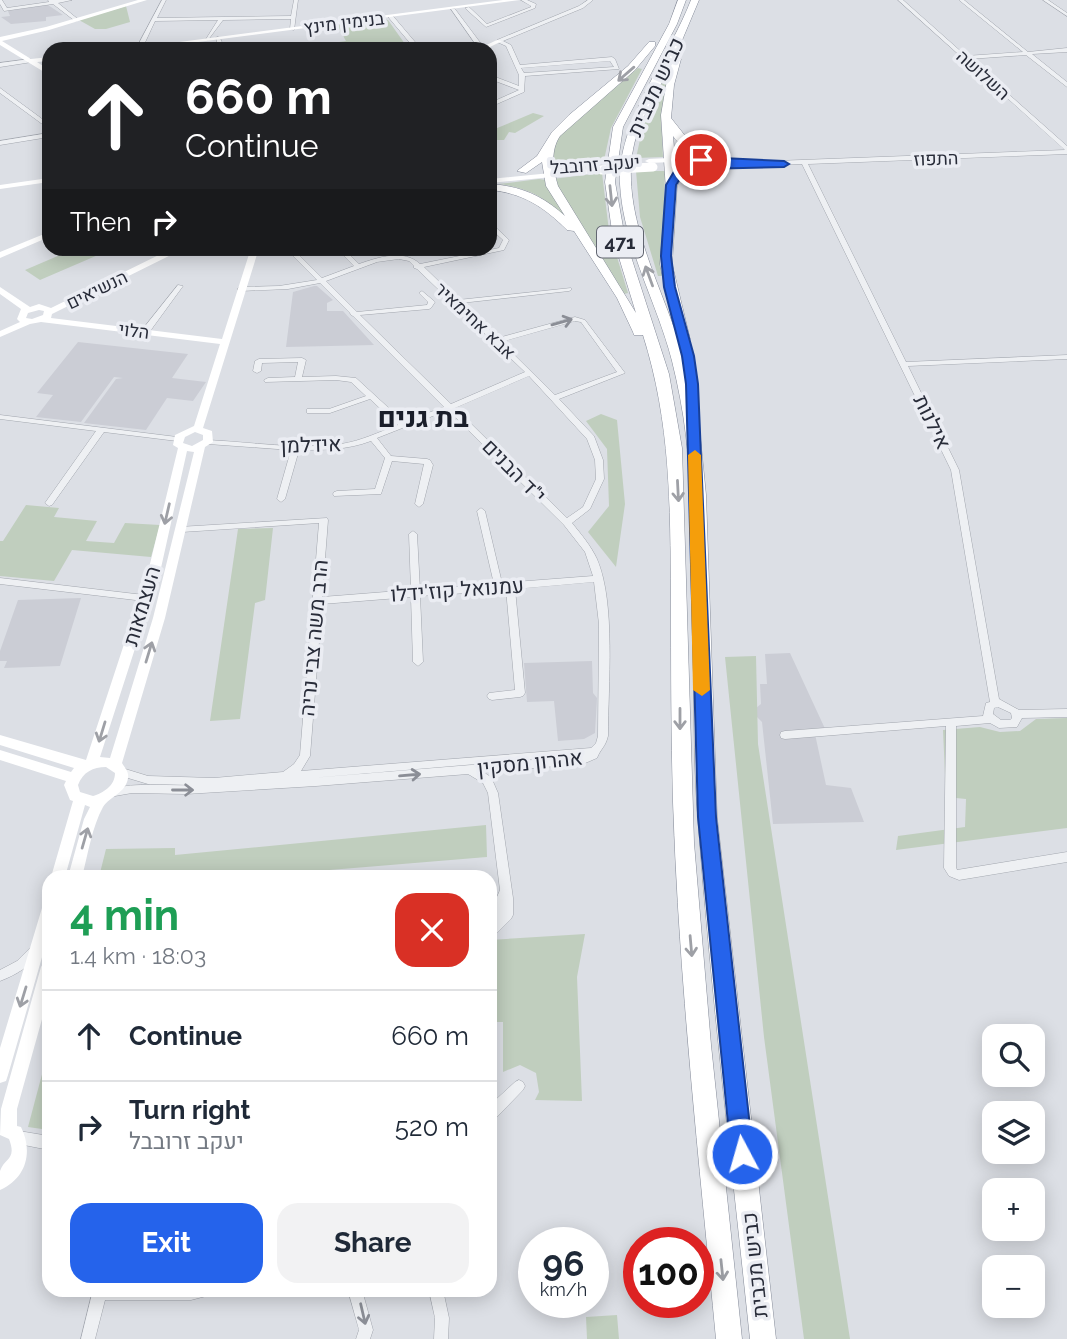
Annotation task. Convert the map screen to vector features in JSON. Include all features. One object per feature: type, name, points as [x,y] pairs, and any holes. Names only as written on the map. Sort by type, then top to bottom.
[{"type":"highway","points":[[522,171],[538,164],[567,122],[635,66],[682,0]]},
{"type":"highway","name":"כביש מכבית","points":[[682,0],[673,24],[621,122],[610,174],[615,225],[668,399],[678,495],[680,740],[684,843],[700,1045],[729,1339]]},
{"type":"highway","name":"כביש מכבית","points":[[695,0],[687,22],[633,131],[627,156],[625,184],[637,240],[679,361],[692,428],[698,495],[707,817],[763,1339]]},
{"type":"highway","points":[[687,22],[666,108],[671,185],[667,271],[691,372],[692,428]]},
{"type":"highway","points":[[666,108],[672,128],[685,144],[702,153],[730,160]]},
{"type":"highway","points":[[550,144],[547,171],[552,186],[603,264],[632,317],[668,399]]},
{"type":"highway","points":[[671,185],[679,172],[701,166]]},
{"type":"highway","points":[[497,185],[521,190],[541,200],[603,264]]},
{"type":"main road","points":[[4,38],[135,0]]},
{"type":"main road","points":[[4,38],[144,0]]},
{"type":"main road","name":"בנימין מינץ","points":[[196,42],[517,0]]},
{"type":"main road","points":[[4,38],[42,69]]},
{"type":"main road","points":[[4,38],[42,58]]},
{"type":"main road","points":[[30,61],[42,61]]},
{"type":"main road","name":"יעקב זרובבל","points":[[497,174],[669,163]]},
{"type":"main road","name":"יעקב זרובבל","points":[[497,182],[547,171]]},
{"type":"main road","points":[[0,187],[42,181]]},
{"type":"main road","points":[[0,255],[42,237]]},
{"type":"main road","name":"הנשיאים","points":[[47,310],[155,256]]},
{"type":"main road","name":"הנשיאים","points":[[47,310],[164,256]]},
{"type":"main road","points":[[198,429],[252,256]]},
{"type":"main road","points":[[0,290],[27,309],[47,310],[43,320]]},
{"type":"main road","points":[[0,334],[24,320],[27,309]]},
{"type":"main road","points":[[0,327],[24,320]]},
{"type":"main road","name":"הלוי","points":[[24,320],[225,342]]},
{"type":"main road","points":[[198,429],[208,433],[204,445],[180,443],[183,432],[198,429]]},
{"type":"main road","name":"העצמאות","points":[[89,765],[155,568],[180,443]]},
{"type":"main road","name":"העצמאות","points":[[118,768],[204,445]]},
{"type":"main road","points":[[0,740],[89,765],[118,768],[122,780],[115,792],[100,800],[80,799],[72,790],[73,778],[89,765]]},
{"type":"main road","points":[[0,755],[73,778]]},
{"type":"main road","points":[[60,870],[80,799]]},
{"type":"main road","points":[[77,870],[91,819],[100,800]]},
{"type":"main road","points":[[0,1075],[42,933]]},
{"type":"main road","points":[[0,1181],[18,1162],[21,1145],[9,1131],[9,1109],[42,1000]]},
{"type":"street","points":[[0,0],[6,10],[70,0]]},
{"type":"street","points":[[142,42],[164,0]]},
{"type":"street","points":[[292,29],[296,0]]},
{"type":"street","points":[[467,8],[486,26],[533,8],[534,5],[523,0]]},
{"type":"street","name":"השלושה","points":[[900,0],[1067,151]]},
{"type":"street","points":[[961,0],[1067,85]]},
{"type":"street","points":[[1045,0],[1067,15]]},
{"type":"street","points":[[51,1],[75,19]]},
{"type":"street","points":[[499,41],[581,8],[584,1]]},
{"type":"street","points":[[453,10],[477,42]]},
{"type":"street","points":[[154,20],[294,17]]},
{"type":"street","points":[[391,17],[412,42]]},
{"type":"street","points":[[208,39],[221,19]]},
{"type":"street","points":[[218,38],[219,42]]},
{"type":"street","points":[[497,102],[522,91],[522,75],[508,45],[499,41]]},
{"type":"street","points":[[965,58],[1067,50]]},
{"type":"street","points":[[518,67],[612,59],[617,68],[522,75]]},
{"type":"street","points":[[0,65],[30,61]]},
{"type":"street","points":[[497,80],[522,89]]},
{"type":"street","points":[[0,90],[42,122]]},
{"type":"street","points":[[0,102],[13,100]]},
{"type":"street","points":[[0,143],[42,136]]},
{"type":"street","name":"התפוז","points":[[805,163],[1067,151]]},
{"type":"street","name":"יעקב זרובבל","points":[[669,163],[730,160],[784,164]]},
{"type":"street","name":"יעקב זרובבל","points":[[669,163],[701,166],[805,163]]},
{"type":"street","name":"אילנות","points":[[805,163],[955,470],[995,703]]},
{"type":"street","points":[[497,231],[506,240],[505,247],[497,250]]},
{"type":"street","name":"י\"ד הבנים","points":[[296,256],[567,523],[589,552],[598,579],[601,604],[603,736],[601,746],[593,752]]},
{"type":"street","points":[[347,256],[359,267]]},
{"type":"street","points":[[415,256],[415,265]]},
{"type":"street","points":[[372,263],[415,265],[464,256]]},
{"type":"street","points":[[240,289],[287,289],[394,257],[415,265]]},
{"type":"street","name":"אבא אחימאיר","points":[[415,265],[530,373],[591,438],[600,460],[600,479],[586,509],[567,523]]},
{"type":"street","points":[[145,332],[180,286]]},
{"type":"street","points":[[456,302],[569,289]]},
{"type":"street","points":[[353,314],[429,307],[432,302],[422,293]]},
{"type":"street","points":[[496,341],[575,319],[583,321],[621,373],[554,398]]},
{"type":"street","points":[[904,365],[1067,357]]},
{"type":"street","points":[[257,371],[259,361],[302,360],[298,379]]},
{"type":"street","name":"אידלמן","points":[[204,445],[338,447],[450,407],[530,373]]},
{"type":"street","points":[[268,380],[353,380],[403,425]]},
{"type":"street","points":[[310,411],[330,411],[372,396]]},
{"type":"street","points":[[2,420],[102,429],[180,443]]},
{"type":"street","points":[[49,503],[102,429]]},
{"type":"street","points":[[372,437],[389,458],[427,462],[429,465],[419,504]]},
{"type":"street","points":[[281,499],[296,448]]},
{"type":"street","points":[[337,494],[378,492],[389,458]]},
{"type":"street","points":[[481,511],[499,588]]},
{"type":"street","name":"הרב משה צבי נריה","points":[[182,529],[324,520],[305,756]]},
{"type":"street","points":[[413,534],[418,662]]},
{"type":"street","name":"עמנואל קוז'ידלו","points":[[317,601],[598,579]]},
{"type":"street","points":[[0,581],[144,598]]},
{"type":"street","points":[[492,696],[520,693],[510,587]]},
{"type":"street","points":[[1017,714],[1016,721],[1009,725],[999,724],[991,719],[987,709],[995,703],[1008,705],[1017,714],[1067,713]]},
{"type":"street","points":[[785,735],[991,719]]},
{"type":"street","points":[[951,722],[950,868],[953,873],[959,875],[985,872],[1067,857]]},
{"type":"street","name":"אהרון מסקין","points":[[115,792],[132,789],[233,788],[468,770],[589,759],[593,752],[214,782],[161,782],[139,779],[118,768]]},
{"type":"street","points":[[284,777],[298,767],[305,756],[313,769],[327,774]]},
{"type":"street","points":[[497,925],[507,915],[494,793],[498,776],[507,766]]},
{"type":"street","points":[[468,770],[483,776],[494,793]]},
{"type":"street","points":[[497,911],[504,886]]},
{"type":"street","points":[[0,976],[21,965],[38,948]]},
{"type":"street","points":[[497,1107],[519,1086]]},
{"type":"street","points":[[9,1131],[42,1141]]},
{"type":"street","points":[[88,1339],[98,1297]]},
{"type":"street","points":[[357,1297],[366,1330],[363,1339]]},
{"type":"street","points":[[438,1297],[442,1318],[441,1339]]},
{"type":"shaded area","points":[[48,5],[63,15],[46,17],[46,21],[11,24],[1,17],[10,16],[8,11]]},
{"type":"shaded area","points":[[314,286],[333,300],[327,303],[327,311],[343,311],[374,345],[286,347],[293,292]]},
{"type":"shaded area","points":[[78,342],[188,354],[172,378],[206,382],[193,401],[167,398],[146,430],[84,423],[116,379],[123,378],[114,377],[81,422],[36,417],[53,395],[37,393]]},
{"type":"shaded area","points":[[81,598],[60,666],[4,668],[7,661],[0,661],[0,651],[18,600]]},
{"type":"shaded area","points":[[790,653],[827,733],[815,734],[826,785],[851,788],[864,822],[773,824],[762,722],[757,717],[756,708],[761,704],[760,684],[767,684],[765,654]]},
{"type":"shaded area","points":[[592,661],[593,693],[597,698],[595,733],[584,739],[558,741],[554,701],[527,702],[524,663]]},
{"type":"green space","points":[[126,6],[130,22],[106,29],[95,29],[79,20]]},
{"type":"green space","points":[[388,20],[404,42],[339,42],[346,41],[337,25]]},
{"type":"green space","points":[[638,68],[642,69],[611,128],[604,160],[550,164],[555,141],[574,120]]},
{"type":"green space","points":[[667,72],[669,73],[661,117],[663,157],[636,158],[643,126]]},
{"type":"green space","points":[[533,113],[544,116],[515,133],[509,132],[504,140],[497,140],[497,128]]},
{"type":"green space","points":[[636,171],[665,171],[662,276],[658,276],[640,217]]},
{"type":"green space","points":[[602,173],[609,231],[628,293],[624,294],[552,179]]},
{"type":"green space","points":[[546,180],[571,221],[568,223],[554,207],[538,196],[520,188],[499,184]]},
{"type":"green space","points":[[58,256],[96,256],[40,280],[25,270]]},
{"type":"green space","points":[[601,414],[617,420],[625,504],[616,567],[588,532],[609,506],[607,449],[586,421]]},
{"type":"green space","points":[[26,505],[59,508],[54,517],[97,521],[86,541],[114,543],[125,523],[160,525],[151,557],[72,550],[54,581],[0,576],[0,541],[3,541]]},
{"type":"green space","points":[[273,528],[265,600],[255,603],[240,719],[210,721],[238,529]]},
{"type":"green space","points":[[756,656],[758,744],[850,1339],[804,1339],[764,1037],[725,657]]},
{"type":"green space","points":[[1067,718],[1067,828],[896,850],[898,836],[965,827],[966,799],[946,797],[943,730],[980,727],[1000,732],[1020,731],[1036,719]]},
{"type":"green space","points":[[486,825],[487,857],[329,870],[101,870],[106,849],[175,848],[175,855]]},
{"type":"green space","points":[[585,934],[577,977],[582,1101],[535,1100],[539,1092],[536,1073],[520,1065],[503,1072],[503,1022],[497,1022],[497,940]]},
{"type":"green space","points":[[42,1074],[42,1129],[28,1127]]},
{"type":"green space","points":[[617,1315],[619,1339],[587,1339],[586,1318],[609,1318],[609,1316]]},
{"type":"slow traffic","points":[[695,455],[702,690]]},
{"type":"district","name":"בת גנים","points":[[423,417]]},
{"type":"route","points":[[701,160],[784,164],[701,166],[679,172],[671,185],[666,256],[669,287],[691,372],[692,428],[698,495],[707,817],[742,1154]]}]
